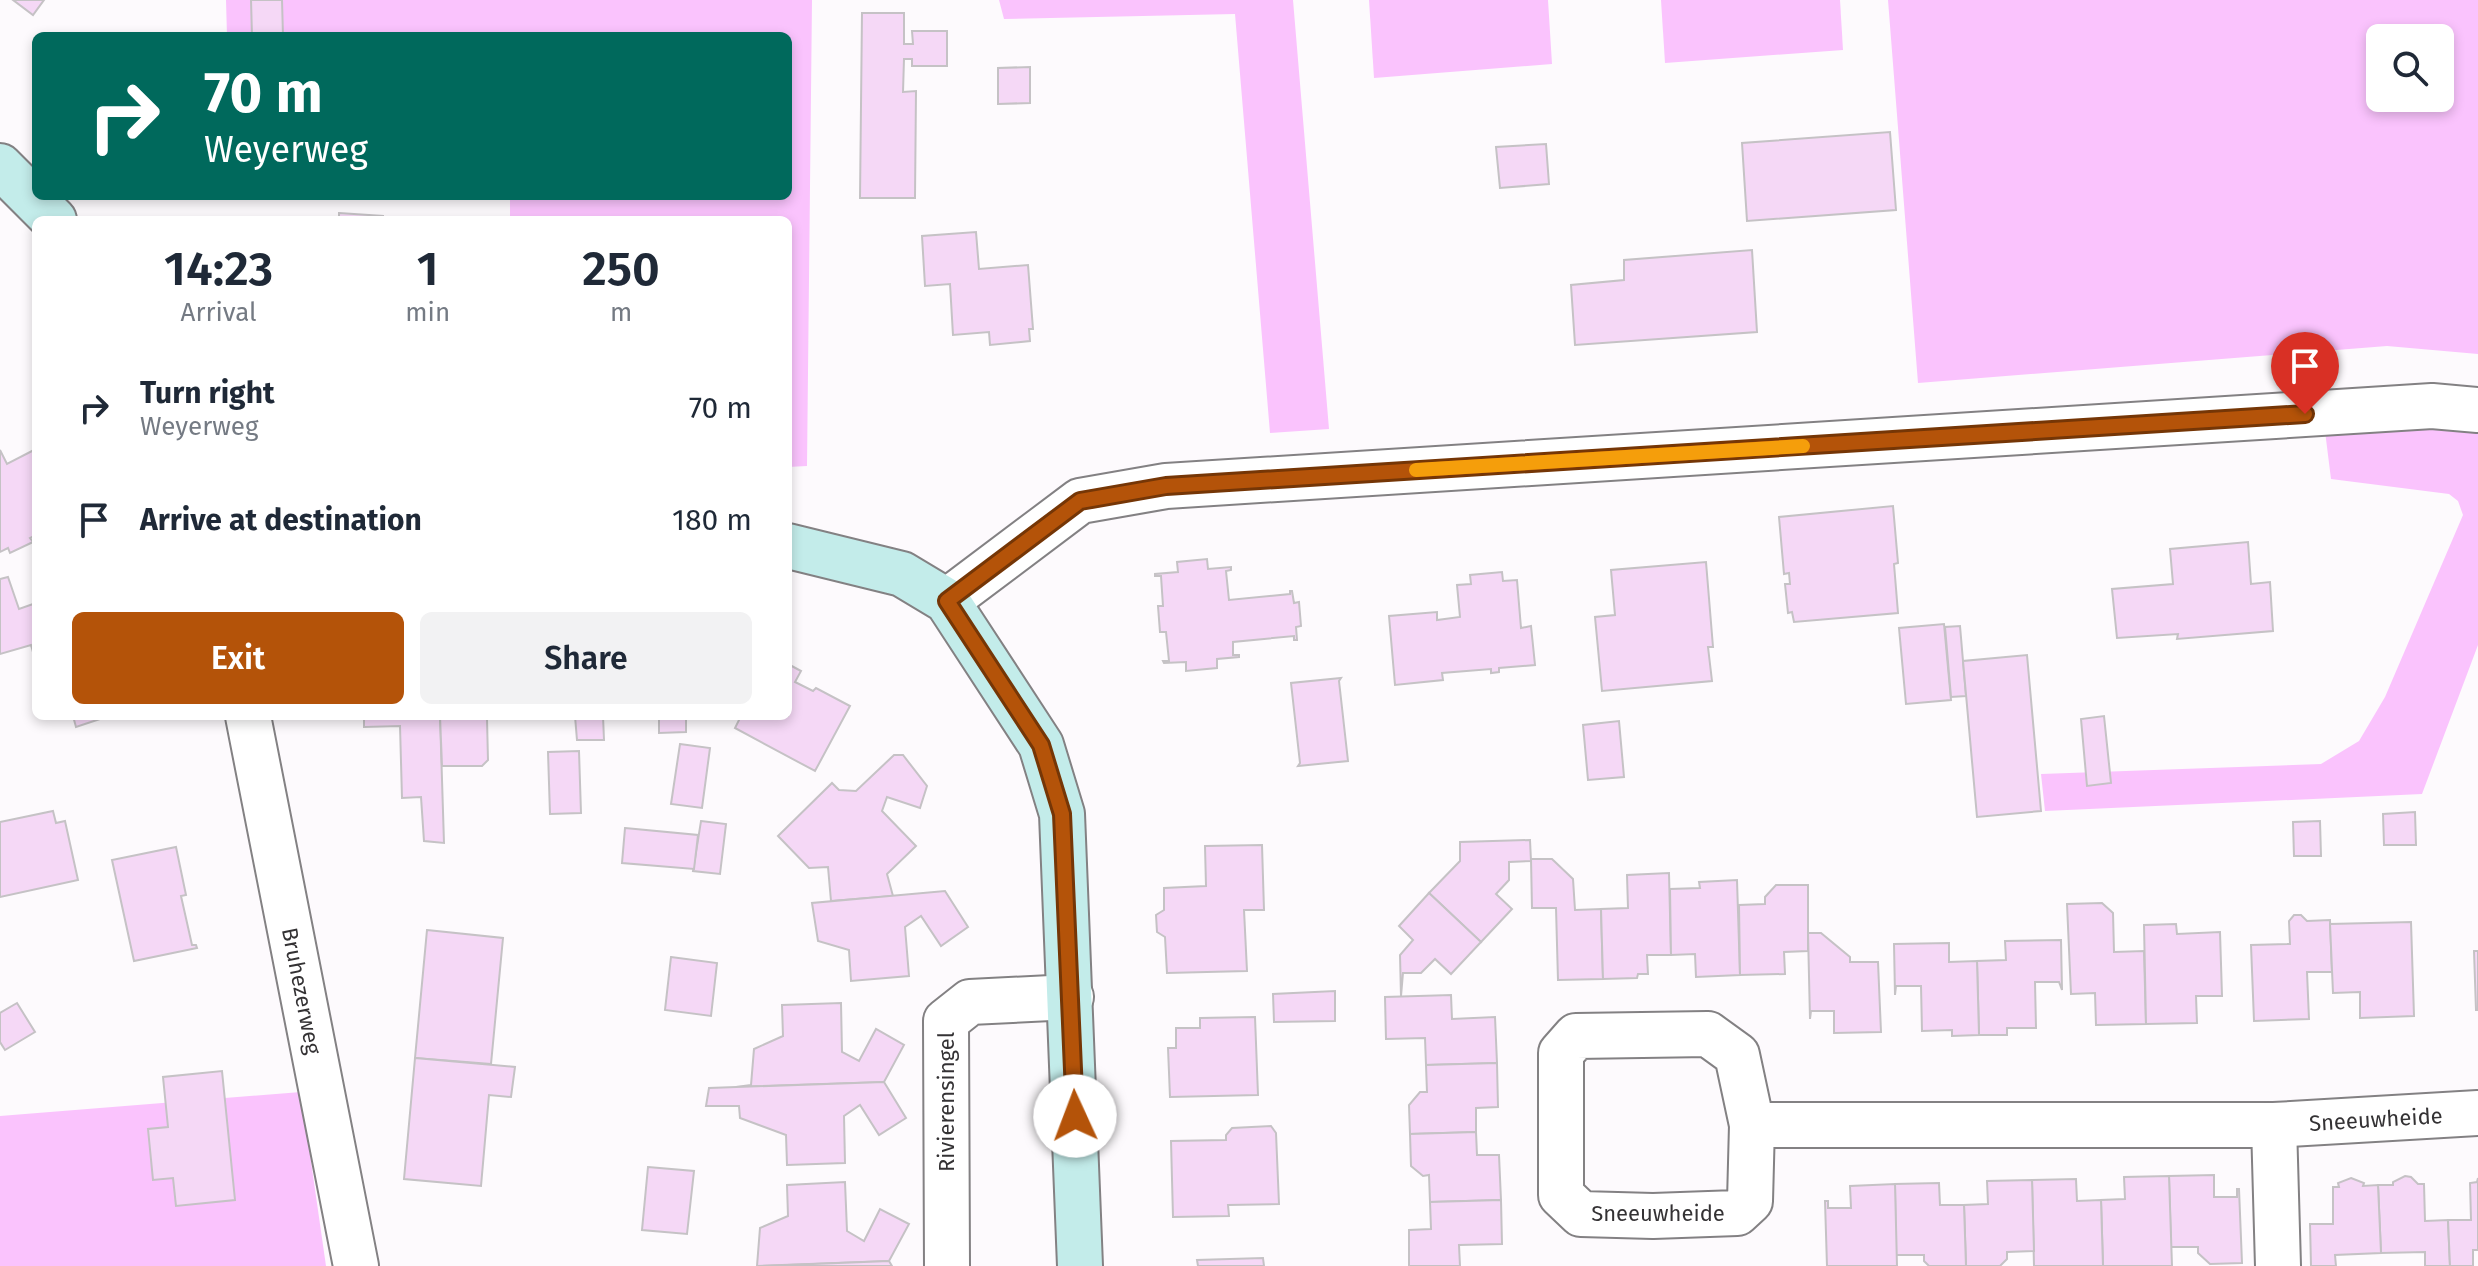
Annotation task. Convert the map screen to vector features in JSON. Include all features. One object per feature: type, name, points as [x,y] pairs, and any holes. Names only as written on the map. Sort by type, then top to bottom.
[{"type":"street","points":[[0,166],[32,198]]},
{"type":"street","points":[[34,200],[50,216]]},
{"type":"street","points":[[947,601],[1080,501],[1166,486],[2432,406],[2478,410]]},
{"type":"street","points":[[792,547],[902,574],[947,601],[1041,745],[1062,814],[1080,1266]]},
{"type":"street","name":"Bruhezerweg","points":[[249,720],[356,1266]]},
{"type":"street","name":"Rivierensingel","points":[[947,1266],[946,1021],[970,1002],[1071,997]]},
{"type":"street","name":"Sneeuwheide","points":[[1708,1034],[1737,1055],[1752,1125],[1750,1201],[1737,1213],[1653,1216],[1581,1214],[1561,1195],[1561,1053],[1576,1036],[1708,1034]]},
{"type":"street","name":"Sneeuwheide","points":[[1752,1125],[2274,1125],[2478,1113]]},
{"type":"street","points":[[2274,1125],[2278,1266]]},
{"type":"shaded area","points":[[226,0],[812,0],[807,466],[792,467],[792,216],[510,216],[510,200],[792,200],[792,32],[227,32]]},
{"type":"shaded area","points":[[999,0],[1293,0],[1329,429],[1270,433],[1235,14],[1004,19]]},
{"type":"shaded area","points":[[1369,0],[1548,0],[1552,64],[1374,78]]},
{"type":"shaded area","points":[[1661,0],[1840,0],[1843,50],[1665,63]]},
{"type":"shaded area","points":[[1888,0],[2478,0],[2478,354],[2387,346],[1918,383]]},
{"type":"shaded area","points":[[2443,425],[2478,430],[2478,645],[2422,794],[2045,811],[2041,774],[2321,764],[2359,741],[2385,697],[2463,515],[2458,501],[2449,494],[2331,479],[2325,431]]},
{"type":"shaded area","points":[[301,1092],[326,1266],[0,1266],[0,1116]]},
{"type":"building","points":[[13,0],[44,0],[33,15]]},
{"type":"building","points":[[251,0],[282,0],[283,32],[252,32]]},
{"type":"building","points":[[862,13],[904,13],[904,44],[913,44],[912,31],[947,31],[947,66],[912,66],[912,59],[904,59],[903,92],[916,91],[915,198],[860,198]]},
{"type":"building","points":[[1030,67],[1030,103],[998,104],[998,68]]},
{"type":"building","points":[[1890,132],[1896,210],[1747,221],[1742,143]]},
{"type":"building","points":[[1546,144],[1549,184],[1500,188],[1496,147]]},
{"type":"building","points":[[339,213],[383,216],[339,216]]},
{"type":"building","points":[[976,232],[979,269],[1028,265],[1033,329],[1029,329],[1030,341],[990,345],[989,332],[953,335],[950,284],[925,286],[922,236]]},
{"type":"building","points":[[1752,250],[1757,332],[1575,345],[1571,285],[1624,280],[1624,260]]},
{"type":"building","points":[[0,450],[7,464],[32,451],[32,542],[10,553],[8,548],[0,552]]},
{"type":"building","points":[[1893,506],[1898,613],[1794,622],[1792,612],[1788,613],[1785,584],[1790,584],[1789,573],[1784,574],[1779,517]]},
{"type":"building","points":[[2248,542],[2251,584],[2270,582],[2273,631],[2177,639],[2178,634],[2117,638],[2112,589],[2173,584],[2170,549]]},
{"type":"building","points":[[1207,559],[1208,569],[1231,567],[1226,571],[1229,600],[1290,594],[1292,591],[1294,603],[1299,602],[1301,626],[1296,627],[1297,640],[1294,636],[1233,642],[1233,655],[1239,657],[1217,659],[1217,668],[1186,671],[1186,662],[1164,663],[1169,661],[1166,632],[1160,632],[1158,606],[1163,606],[1161,576],[1155,574],[1178,572],[1177,562]]},
{"type":"building","points":[[1706,562],[1713,647],[1708,647],[1712,681],[1602,691],[1595,617],[1615,615],[1611,570]]},
{"type":"building","points":[[1502,572],[1503,581],[1517,580],[1521,628],[1531,626],[1535,665],[1499,668],[1499,672],[1491,673],[1491,669],[1442,673],[1443,680],[1395,685],[1389,616],[1437,612],[1437,620],[1460,617],[1457,585],[1471,584],[1470,575]]},
{"type":"building","points":[[8,577],[19,609],[32,604],[32,649],[31,645],[0,654],[0,579]]},
{"type":"building","points":[[1944,624],[1951,700],[1906,704],[1899,628]]},
{"type":"building","points":[[1960,626],[1966,696],[1951,697],[1945,627]]},
{"type":"building","points":[[2027,655],[2041,811],[1977,817],[1963,661]]},
{"type":"building","points":[[792,666],[801,671],[795,682],[813,691],[816,688],[850,706],[815,771],[735,728],[739,720],[792,720]]},
{"type":"building","points":[[1341,678],[1348,761],[1298,766],[1291,683]]},
{"type":"building","points":[[2104,716],[2111,783],[2087,786],[2081,719]]},
{"type":"building","points":[[74,720],[97,720],[76,727]]},
{"type":"building","points":[[364,720],[440,720],[444,843],[424,841],[421,797],[402,798],[400,726],[364,727]]},
{"type":"building","points":[[440,720],[487,720],[488,760],[482,766],[442,766]]},
{"type":"building","points":[[575,720],[603,720],[604,740],[577,740]]},
{"type":"building","points":[[659,720],[686,720],[686,732],[659,733]]},
{"type":"building","points":[[1619,721],[1624,777],[1588,780],[1583,725]]},
{"type":"building","points":[[680,744],[710,748],[702,808],[671,804]]},
{"type":"building","points":[[579,751],[581,813],[550,814],[548,752]]},
{"type":"building","points":[[894,755],[903,755],[927,786],[920,808],[887,797],[882,811],[916,846],[887,874],[893,896],[831,901],[828,867],[809,868],[778,836],[832,783],[839,790],[856,791]]},
{"type":"building","points":[[53,811],[56,823],[65,821],[78,880],[0,897],[0,822]]},
{"type":"building","points":[[2415,812],[2416,845],[2384,845],[2383,814]]},
{"type":"building","points":[[701,821],[726,824],[720,874],[693,871]]},
{"type":"building","points":[[2320,821],[2321,856],[2294,856],[2293,822]]},
{"type":"building","points":[[625,828],[698,835],[694,869],[622,863]]},
{"type":"building","points":[[1530,840],[1531,861],[1509,862],[1509,880],[1496,894],[1512,909],[1481,942],[1429,893],[1460,861],[1460,842]]},
{"type":"building","points":[[1262,845],[1264,910],[1244,910],[1247,971],[1167,973],[1165,937],[1157,932],[1156,915],[1164,910],[1164,888],[1206,886],[1205,846]]},
{"type":"building","points":[[176,847],[186,895],[181,896],[192,945],[197,948],[134,961],[112,860]]},
{"type":"building","points":[[1531,859],[1552,859],[1573,879],[1575,910],[1601,909],[1603,979],[1558,980],[1556,908],[1532,908]]},
{"type":"building","points":[[1669,873],[1671,955],[1647,955],[1648,974],[1638,974],[1637,978],[1603,979],[1601,909],[1628,908],[1627,875]]},
{"type":"building","points":[[1737,880],[1740,975],[1696,977],[1695,954],[1671,955],[1670,889],[1700,888],[1699,882]]},
{"type":"building","points":[[1776,885],[1808,885],[1808,951],[1784,952],[1785,974],[1740,975],[1739,905],[1765,904],[1765,897]]},
{"type":"building","points":[[945,891],[968,927],[941,946],[921,916],[905,927],[909,976],[851,981],[849,950],[818,941],[812,903]]},
{"type":"building","points":[[1429,893],[1481,942],[1451,974],[1435,959],[1421,973],[1403,973],[1401,996],[1400,955],[1413,940],[1399,926]]},
{"type":"building","points":[[2102,903],[2113,913],[2114,952],[2144,951],[2146,1024],[2096,1025],[2095,993],[2071,994],[2067,904]]},
{"type":"building","points":[[2294,915],[2301,915],[2307,921],[2330,920],[2332,972],[2307,972],[2309,1019],[2254,1021],[2251,945],[2290,944],[2289,921]]},
{"type":"building","points":[[2411,922],[2414,1016],[2360,1018],[2360,992],[2333,993],[2330,924]]},
{"type":"building","points":[[2176,924],[2177,934],[2220,932],[2222,996],[2196,996],[2197,1023],[2146,1024],[2144,925]]},
{"type":"building","points":[[427,930],[503,938],[491,1064],[415,1058]]},
{"type":"building","points":[[1808,933],[1821,933],[1850,957],[1850,962],[1878,962],[1881,1032],[1834,1033],[1834,1011],[1811,1011],[1810,1019]]},
{"type":"building","points":[[2061,940],[2062,990],[2059,982],[2035,982],[2036,1028],[2007,1028],[2007,1035],[1979,1035],[1977,961],[2006,960],[2005,941]]},
{"type":"building","points":[[1949,943],[1949,962],[1977,961],[1979,1035],[1952,1036],[1952,1030],[1922,1031],[1921,986],[1896,986],[1895,995],[1894,944]]},
{"type":"building","points":[[2474,951],[2478,951],[2478,1010],[2476,1010]]},
{"type":"building","points":[[671,957],[717,963],[711,1016],[665,1010]]},
{"type":"building","points":[[1335,991],[1335,1021],[1274,1022],[1273,994]]},
{"type":"building","points":[[1451,995],[1452,1019],[1495,1017],[1497,1063],[1426,1065],[1425,1038],[1386,1039],[1385,997]]},
{"type":"building","points":[[17,1003],[35,1032],[5,1050],[0,1042],[0,1013]]},
{"type":"building","points":[[841,1003],[842,1052],[859,1061],[876,1029],[904,1045],[884,1082],[736,1087],[751,1085],[754,1049],[783,1036],[782,1005]]},
{"type":"building","points":[[1255,1017],[1258,1095],[1170,1097],[1168,1048],[1176,1048],[1176,1028],[1200,1028],[1200,1018]]},
{"type":"building","points":[[415,1058],[515,1067],[511,1097],[489,1095],[481,1186],[404,1179]]},
{"type":"building","points":[[1497,1063],[1498,1107],[1476,1108],[1476,1132],[1410,1134],[1409,1105],[1420,1092],[1427,1092],[1426,1065]]},
{"type":"building","points":[[222,1071],[235,1200],[176,1206],[173,1178],[153,1180],[148,1129],[168,1127],[163,1077]]},
{"type":"building","points":[[884,1082],[906,1118],[879,1135],[860,1105],[844,1116],[845,1163],[787,1165],[786,1135],[740,1118],[739,1106],[706,1106],[709,1088]]},
{"type":"building","points":[[1271,1126],[1276,1133],[1279,1204],[1228,1205],[1229,1216],[1173,1217],[1171,1141],[1226,1140],[1232,1128]]},
{"type":"building","points":[[1476,1132],[1477,1155],[1499,1155],[1501,1200],[1430,1202],[1429,1175],[1423,1176],[1411,1166],[1410,1134]]},
{"type":"building","points":[[648,1167],[694,1171],[687,1234],[642,1230]]},
{"type":"building","points":[[2214,1175],[2214,1197],[2237,1197],[2239,1189],[2242,1263],[2210,1264],[2198,1253],[2198,1247],[2171,1247],[2169,1176]]},
{"type":"building","points":[[2169,1176],[2172,1266],[2103,1266],[2101,1200],[2125,1199],[2124,1177]]},
{"type":"building","points":[[2405,1176],[2424,1184],[2425,1221],[2448,1220],[2450,1266],[2425,1266],[2425,1252],[2381,1253],[2378,1185],[2393,1185]]},
{"type":"building","points":[[2351,1178],[2364,1183],[2363,1186],[2378,1185],[2381,1253],[2335,1255],[2336,1266],[2311,1266],[2310,1224],[2333,1224],[2333,1187],[2339,1187],[2338,1183]]},
{"type":"building","points":[[2478,1178],[2478,1250],[2473,1250],[2473,1266],[2450,1266],[2448,1220],[2471,1220],[2470,1183],[2477,1182]]},
{"type":"building","points":[[2076,1179],[2077,1201],[2101,1200],[2103,1266],[2034,1266],[2032,1180]]},
{"type":"building","points":[[2032,1180],[2034,1251],[2007,1252],[2007,1259],[2000,1266],[1966,1266],[1964,1205],[1988,1204],[1987,1181]]},
{"type":"building","points":[[845,1182],[847,1231],[864,1241],[880,1209],[909,1224],[889,1261],[757,1266],[760,1228],[788,1216],[787,1185]]},
{"type":"building","points":[[1939,1183],[1940,1205],[1964,1205],[1966,1266],[1929,1266],[1924,1261],[1924,1255],[1896,1255],[1895,1184]]},
{"type":"building","points":[[1895,1184],[1897,1266],[1827,1266],[1825,1201],[1828,1201],[1828,1208],[1851,1208],[1850,1186]]},
{"type":"building","points":[[1501,1200],[1502,1244],[1459,1245],[1460,1266],[1409,1266],[1409,1230],[1431,1229],[1430,1202]]},
{"type":"building","points":[[1263,1258],[1264,1266],[1198,1266],[1197,1260]]},
{"type":"building","points":[[889,1261],[892,1266],[762,1266]]},
{"type":"slow traffic","points":[[1416,470],[1803,446]]},
{"type":"route","points":[[1075,1116],[1062,814],[1041,745],[947,601],[1080,501],[1166,486],[2305,414]]}]
